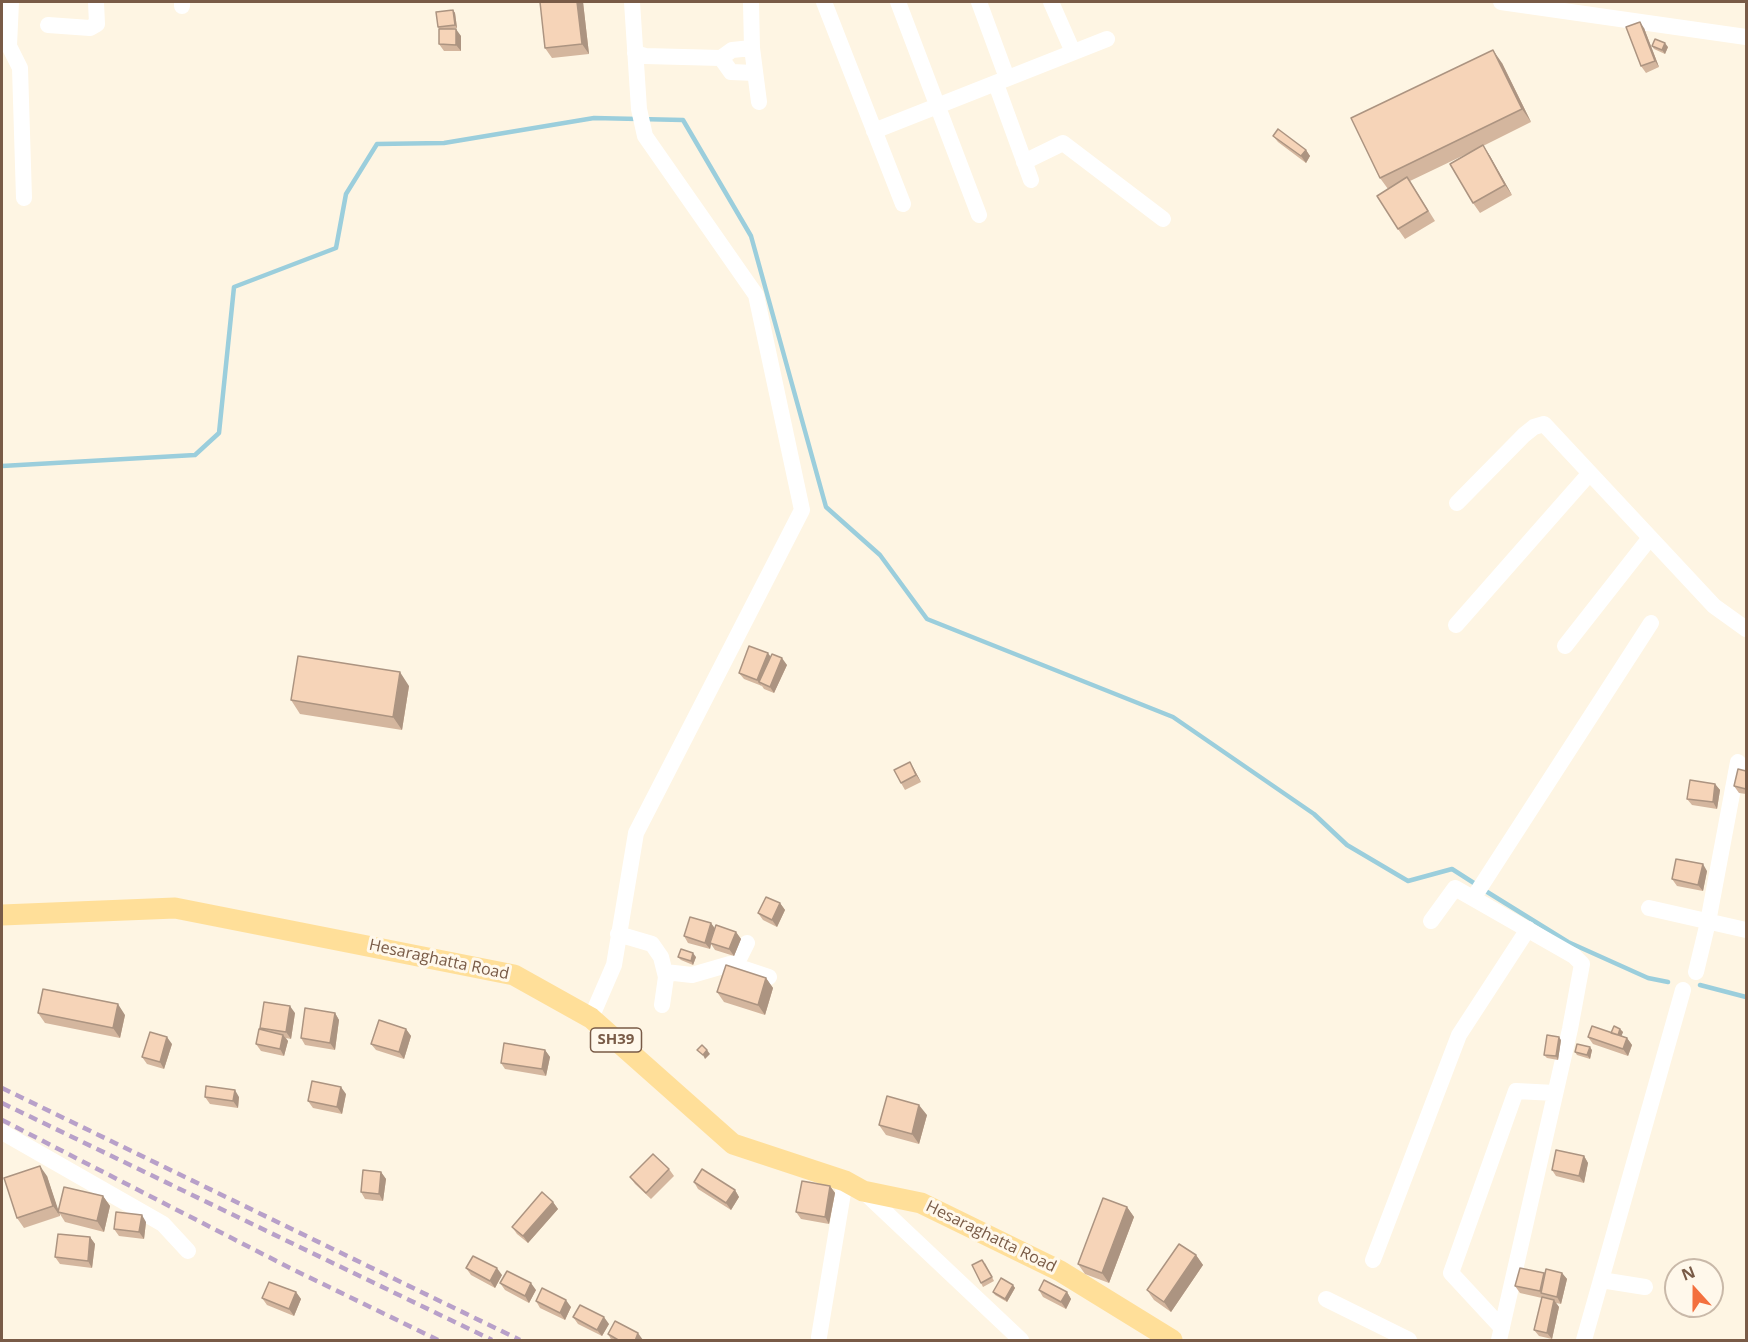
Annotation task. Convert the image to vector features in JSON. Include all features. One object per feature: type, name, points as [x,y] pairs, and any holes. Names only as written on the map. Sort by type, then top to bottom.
[{"type":"main road","name":"Hesaraghatta Road","points":[[2,915],[176,908],[514,975],[591,1018],[733,1144],[854,1186],[921,1203],[1060,1271],[1172,1341]]},
{"type":"street","points":[[11,2],[9,61],[20,68],[24,198]]},
{"type":"street","points":[[48,25],[90,28],[96,24],[96,2]]},
{"type":"street","points":[[591,1018],[614,965],[636,833],[802,510],[756,295],[645,136],[639,109],[632,2]]},
{"type":"street","points":[[824,2],[903,204]]},
{"type":"street","points":[[898,2],[980,215]]},
{"type":"street","points":[[979,2],[1031,180]]},
{"type":"street","points":[[1051,2],[1073,52]]},
{"type":"street","points":[[1501,2],[1570,7],[1746,37]]},
{"type":"street","points":[[751,3],[752,48],[759,102]]},
{"type":"street","points":[[874,131],[1107,39]]},
{"type":"street","points":[[635,53],[645,56],[721,58],[732,50],[752,48]]},
{"type":"street","points":[[721,58],[731,72],[755,73]]},
{"type":"street","points":[[1024,162],[1063,143],[1163,219]]},
{"type":"street","points":[[1457,503],[1524,435],[1534,427],[1544,424],[1714,606],[1746,629]]},
{"type":"street","points":[[1456,625],[1589,474]]},
{"type":"street","points":[[1565,646],[1649,539]]},
{"type":"street","points":[[1474,897],[1651,623]]},
{"type":"street","points":[[1696,972],[1708,922],[1738,762]]},
{"type":"street","points":[[1431,921],[1455,888],[1574,956],[1581,964],[1555,1093],[1500,1334]]},
{"type":"street","points":[[1649,908],[1746,930]]},
{"type":"street","points":[[1373,1260],[1459,1035],[1528,929]]},
{"type":"street","points":[[618,935],[652,944],[661,957],[665,972],[662,1005]]},
{"type":"street","points":[[735,967],[747,943]]},
{"type":"street","points":[[665,972],[692,975],[730,964],[769,977]]},
{"type":"street","points":[[1584,1341],[1683,990]]},
{"type":"street","points":[[1500,1334],[1451,1273],[1516,1090],[1555,1093]]},
{"type":"street","points":[[2,1132],[163,1224],[188,1251]]},
{"type":"street","points":[[819,1337],[854,1186],[1021,1341]]},
{"type":"street","points":[[1601,1280],[1645,1287]]},
{"type":"street","points":[[1326,1299],[1409,1341]]},
{"type":"building","points":[[540,2],[577,2],[582,44],[545,48]]},
{"type":"building","points":[[453,10],[455,25],[438,27],[436,12]]},
{"type":"building","points":[[1640,22],[1655,61],[1641,66],[1626,27]]},
{"type":"building","points":[[439,29],[456,29],[456,45],[439,44]]},
{"type":"building","points":[[1655,39],[1665,43],[1662,50],[1652,46]]},
{"type":"building","points":[[1493,50],[1522,109],[1380,178],[1351,118]]},
{"type":"building","points":[[1278,129],[1306,150],[1301,156],[1273,136]]},
{"type":"building","points":[[1483,145],[1505,185],[1473,203],[1450,164]]},
{"type":"building","points":[[1407,177],[1428,211],[1398,229],[1377,196]]},
{"type":"building","points":[[749,646],[768,653],[757,680],[739,673]]},
{"type":"building","points":[[772,654],[782,658],[770,687],[759,682]]},
{"type":"building","points":[[298,656],[400,672],[393,717],[291,700]]},
{"type":"building","points":[[910,762],[916,775],[901,783],[894,770]]},
{"type":"building","points":[[1738,769],[1746,771],[1746,789],[1734,786]]},
{"type":"building","points":[[1690,780],[1715,784],[1713,802],[1687,799]]},
{"type":"building","points":[[1676,859],[1703,864],[1698,885],[1672,879]]},
{"type":"building","points":[[766,897],[780,903],[772,920],[758,913]]},
{"type":"building","points":[[690,917],[711,923],[705,943],[684,936]]},
{"type":"building","points":[[716,925],[736,932],[729,949],[710,943]]},
{"type":"building","points":[[681,949],[693,953],[691,961],[678,957]]},
{"type":"building","points":[[726,965],[766,978],[758,1005],[717,992]]},
{"type":"building","points":[[43,989],[118,1004],[113,1028],[38,1013]]},
{"type":"building","points":[[264,1002],[290,1006],[286,1032],[260,1028]]},
{"type":"building","points":[[305,1008],[335,1013],[330,1043],[301,1038]]},
{"type":"building","points":[[379,1020],[406,1029],[399,1052],[371,1044]]},
{"type":"building","points":[[1592,1026],[1627,1038],[1623,1049],[1588,1037]]},
{"type":"building","points":[[1614,1026],[1620,1029],[1618,1035],[1611,1033]]},
{"type":"building","points":[[259,1029],[283,1035],[280,1049],[256,1044]]},
{"type":"building","points":[[150,1032],[167,1037],[160,1062],[142,1057]]},
{"type":"building","points":[[1547,1035],[1559,1037],[1556,1056],[1544,1055]]},
{"type":"building","points":[[504,1043],[545,1050],[542,1069],[501,1063]]},
{"type":"building","points":[[1577,1044],[1590,1047],[1587,1055],[1575,1052]]},
{"type":"building","points":[[702,1045],[707,1050],[703,1055],[697,1050]]},
{"type":"building","points":[[312,1081],[341,1087],[337,1107],[308,1101]]},
{"type":"building","points":[[206,1086],[235,1090],[233,1101],[205,1097]]},
{"type":"building","points":[[887,1096],[919,1105],[912,1134],[879,1125]]},
{"type":"building","points":[[1556,1150],[1584,1156],[1579,1176],[1552,1170]]},
{"type":"building","points":[[653,1154],[669,1169],[646,1193],[630,1177]]},
{"type":"building","points":[[40,1166],[53,1206],[17,1218],[4,1178]]},
{"type":"building","points":[[702,1169],[735,1190],[726,1203],[694,1182]]},
{"type":"building","points":[[363,1170],[381,1172],[379,1194],[361,1192]]},
{"type":"building","points":[[802,1181],[830,1186],[825,1217],[796,1212]]},
{"type":"building","points":[[64,1187],[103,1196],[97,1221],[58,1212]]},
{"type":"building","points":[[542,1192],[553,1202],[523,1236],[512,1227]]},
{"type":"building","points":[[1103,1198],[1127,1207],[1102,1273],[1078,1264]]},
{"type":"building","points":[[116,1212],[142,1215],[139,1232],[114,1229]]},
{"type":"building","points":[[58,1234],[90,1237],[88,1261],[55,1257]]},
{"type":"building","points":[[1179,1244],[1196,1255],[1164,1302],[1147,1290]]},
{"type":"building","points":[[473,1256],[497,1268],[490,1281],[466,1268]]},
{"type":"building","points":[[982,1260],[992,1277],[981,1283],[972,1265]]},
{"type":"building","points":[[1520,1268],[1544,1273],[1540,1291],[1515,1286]]},
{"type":"building","points":[[1546,1269],[1562,1273],[1557,1297],[1541,1293]]},
{"type":"building","points":[[507,1271],[531,1283],[525,1296],[500,1283]]},
{"type":"building","points":[[1001,1278],[1013,1285],[1005,1299],[993,1292]]},
{"type":"building","points":[[1044,1280],[1067,1292],[1061,1302],[1039,1290]]},
{"type":"building","points":[[269,1282],[296,1292],[289,1309],[262,1298]]},
{"type":"building","points":[[542,1288],[566,1300],[560,1313],[536,1301]]},
{"type":"building","points":[[1542,1297],[1554,1300],[1547,1333],[1534,1330]]},
{"type":"building","points":[[580,1305],[604,1317],[597,1330],[573,1317]]},
{"type":"building","points":[[615,1321],[638,1333],[635,1341],[620,1341],[608,1334]]},
{"type":"waterway","points":[[2,466],[195,455],[219,433],[234,287],[336,248],[346,194],[377,144],[444,143],[594,118],[683,120],[751,236],[826,507],[880,555],[927,619],[1173,717],[1314,814],[1347,845],[1408,881],[1452,869],[1477,885]]},
{"type":"waterway","points":[[1484,890],[1568,942],[1648,978],[1668,982]]},
{"type":"waterway","points":[[1700,985],[1746,997]]},
{"type":"railway","points":[[2,1088],[520,1340]]},
{"type":"railway","points":[[2,1103],[492,1340]]},
{"type":"railway","points":[[2,1120],[290,1268],[438,1340]]}]
